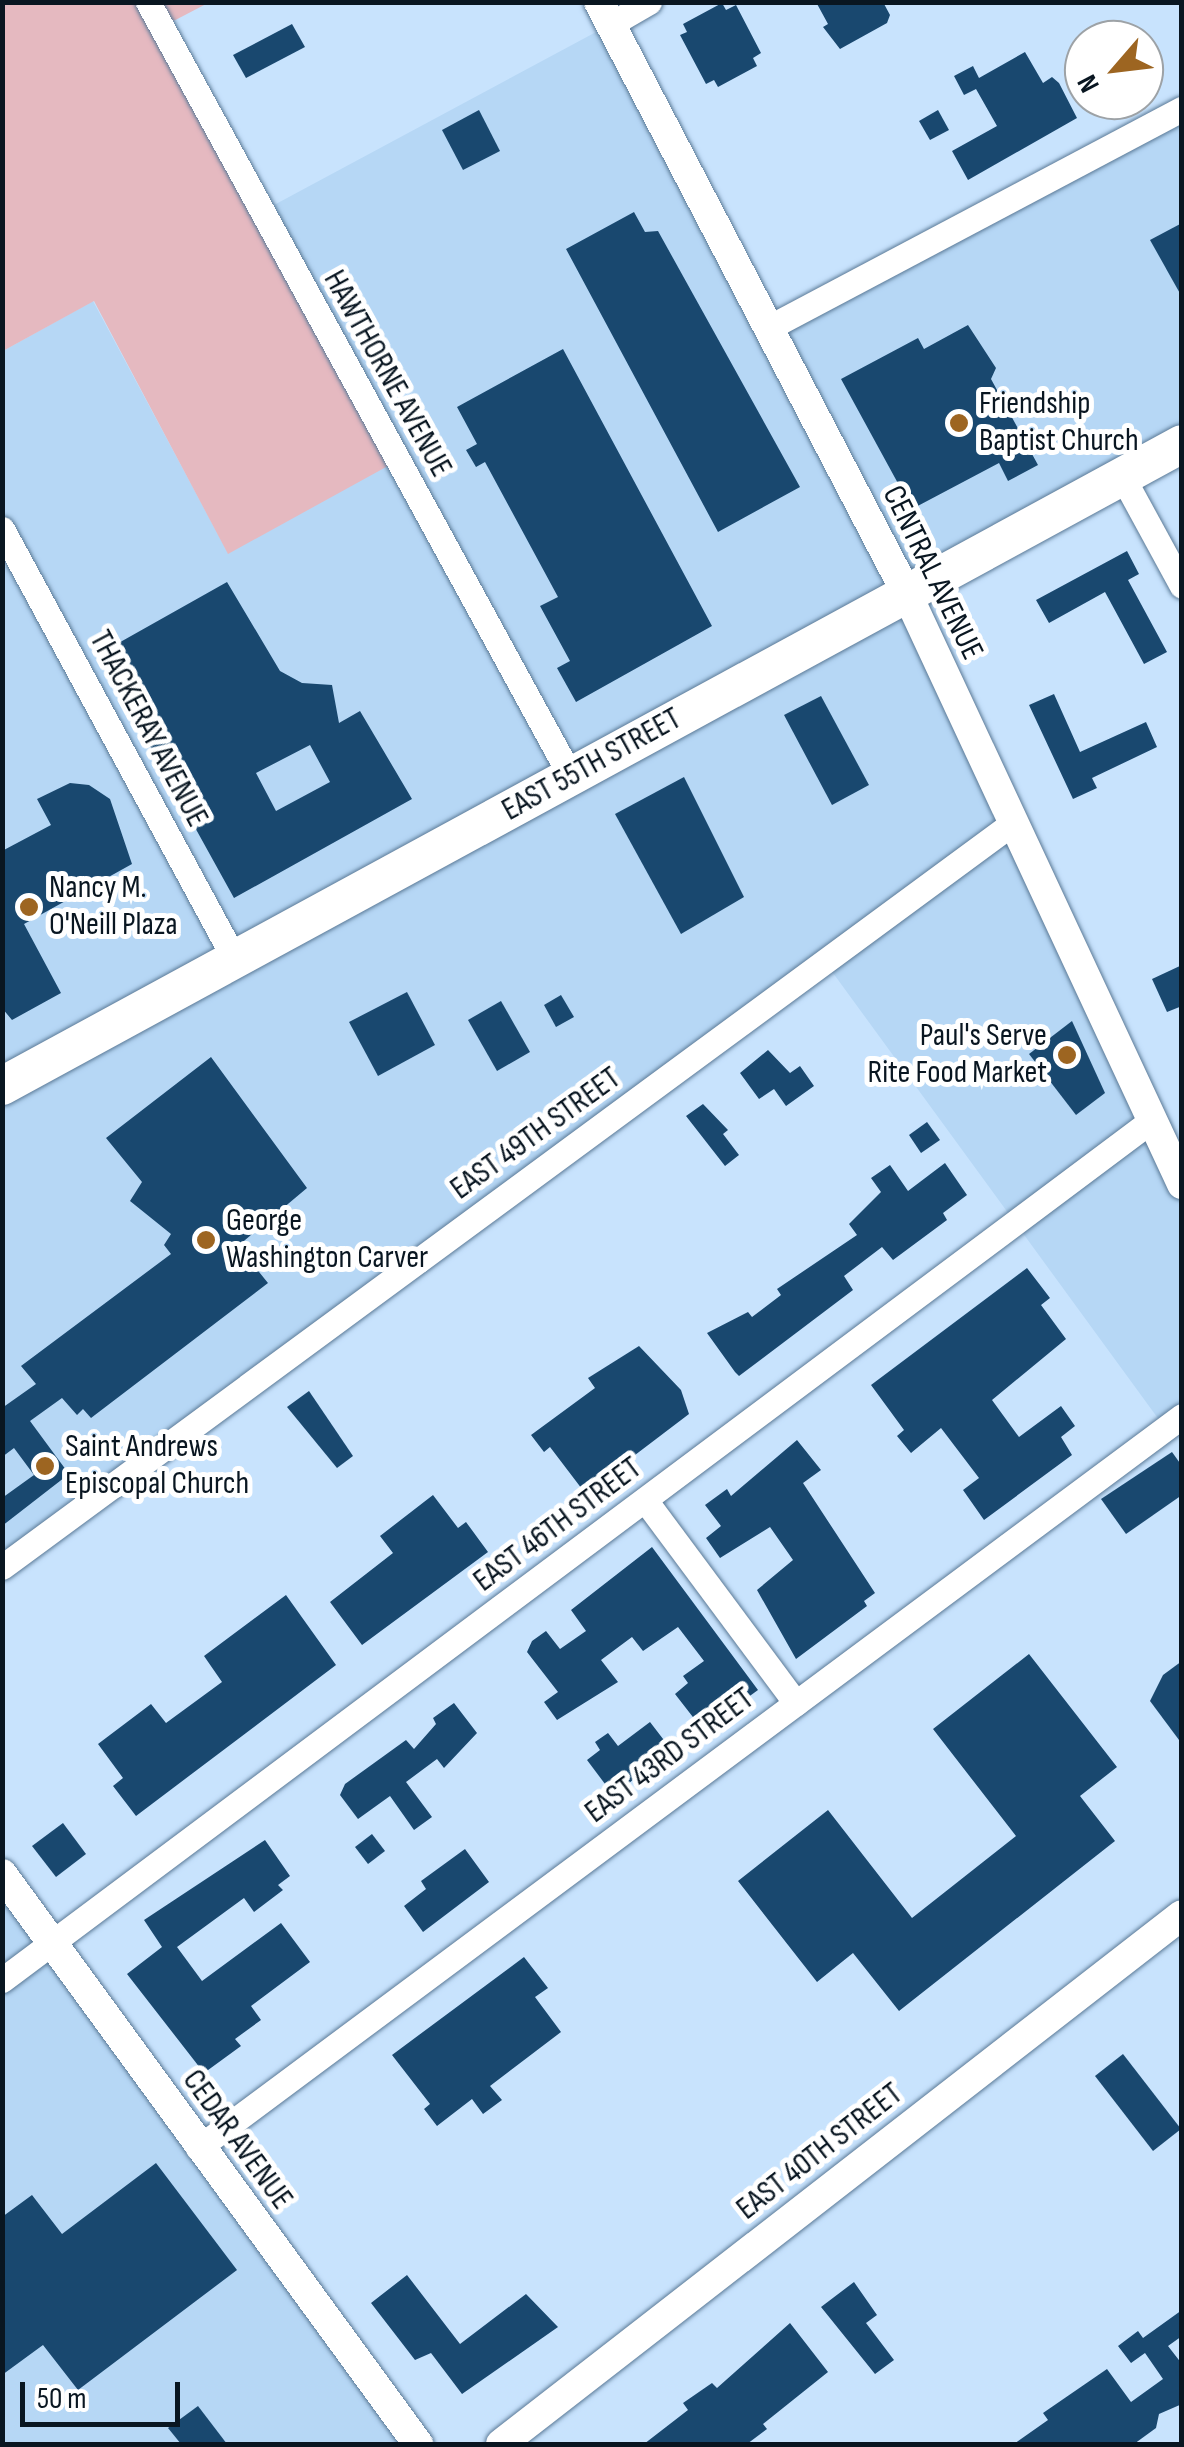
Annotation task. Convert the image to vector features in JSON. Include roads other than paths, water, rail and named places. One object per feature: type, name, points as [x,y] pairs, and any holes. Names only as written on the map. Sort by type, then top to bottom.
[{"type":"main road","name":"EAST 55TH STREET","points":[[2,1086],[1182,444]]},
{"type":"street","name":"HAWTHORNE AVENUE","points":[[148,2],[571,777]]},
{"type":"street","points":[[605,13],[649,2]]},
{"type":"street","name":"CENTRAL AVENUE","points":[[605,13],[907,594],[1010,825],[1182,1184]]},
{"type":"street","points":[[768,328],[1182,109]]},
{"type":"street","points":[[1122,476],[1182,586]]},
{"type":"street","name":"THACKERAY AVENUE","points":[[2,530],[235,960]]},
{"type":"street","name":"EAST 49TH STREET","points":[[2,1568],[1010,825]]},
{"type":"street","name":"EAST 46TH STREET","points":[[2,1980],[1152,1120]]},
{"type":"street","name":"EAST 43RD STREET","points":[[198,2148],[1182,1416]]},
{"type":"street","points":[[645,1500],[796,1703]]},
{"type":"street","name":"CEDAR AVENUE","points":[[2,1874],[198,2148],[418,2444]]},
{"type":"street","name":"EAST 40TH STREET","points":[[500,2444],[1182,1915]]},
{"type":"place","name":"Friendship Baptist Church","points":[[959,423]]},
{"type":"place","name":"Nancy M. O'Neill Plaza","points":[[29,907]]},
{"type":"place","name":"Paul's Serve Rite Food Market","points":[[1067,1055]]},
{"type":"place","name":"George Washington Carver","points":[[206,1240]]},
{"type":"place","name":"Saint Andrews Episcopal Church","points":[[45,1466]]}]
